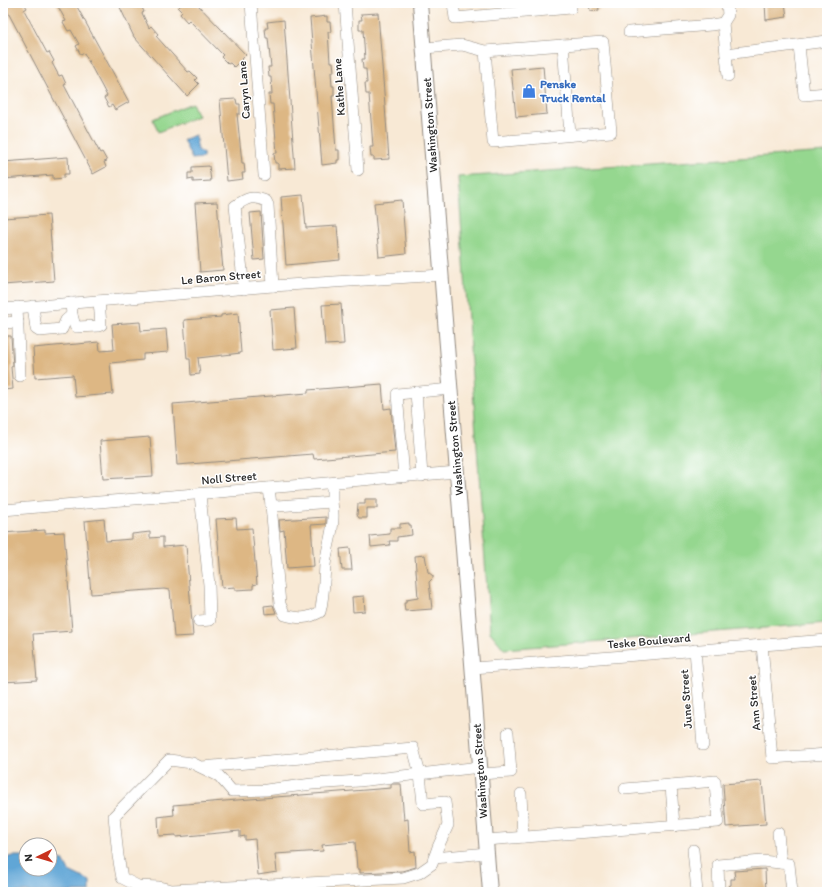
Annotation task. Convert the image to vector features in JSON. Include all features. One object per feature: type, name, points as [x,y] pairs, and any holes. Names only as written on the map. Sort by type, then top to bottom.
[{"type":"main road","name":"Washington Street","points":[[420,3],[490,892]]},
{"type":"street","name":"Caryn Lane","points":[[251,3],[264,174]]},
{"type":"street","name":"Kathe Lane","points":[[345,3],[358,170]]},
{"type":"street","points":[[453,3],[454,18],[571,8],[571,3]]},
{"type":"street","points":[[727,3],[728,15],[723,23],[728,76]]},
{"type":"street","points":[[629,32],[723,23]]},
{"type":"street","points":[[726,54],[827,41]]},
{"type":"street","points":[[424,48],[462,45],[485,51],[603,42],[611,132],[493,142],[485,51]]},
{"type":"street","points":[[563,45],[570,135]]},
{"type":"street","points":[[799,45],[804,95],[827,93]]},
{"type":"street","points":[[244,288],[236,206],[249,198],[258,198],[266,201],[268,205],[273,286]]},
{"type":"street","name":"Le Baron Street","points":[[3,308],[244,288],[441,275]]},
{"type":"street","points":[[71,303],[75,326],[98,326],[101,325],[99,301]]},
{"type":"street","points":[[33,306],[36,329],[39,331],[62,329],[66,320],[72,315]]},
{"type":"street","points":[[17,307],[20,376]]},
{"type":"street","points":[[3,323],[18,322]]},
{"type":"street","points":[[404,477],[397,394],[450,389]]},
{"type":"street","points":[[416,392],[422,476]]},
{"type":"street","name":"Noll Street","points":[[3,510],[457,472]]},
{"type":"street","points":[[269,488],[280,604],[285,615],[296,618],[311,617],[320,612],[323,600],[326,564],[334,515],[332,483]]},
{"type":"street","points":[[199,621],[210,620],[209,585],[200,494]]},
{"type":"street","points":[[270,505],[277,506],[332,502]]},
{"type":"street","name":"Teske Boulevard","points":[[473,668],[827,640]]},
{"type":"street","name":"Ann Street","points":[[762,645],[772,758],[827,754]]},
{"type":"street","name":"June Street","points":[[695,650],[703,745]]},
{"type":"street","points":[[202,767],[413,748],[420,774],[423,804],[445,802],[448,825],[432,864],[419,873],[403,878],[172,890],[159,887],[138,886],[122,878],[114,816],[169,760],[192,763],[202,767],[219,776],[232,791],[266,790],[420,774],[480,771],[511,772],[508,733]]},
{"type":"street","points":[[434,858],[524,837],[718,822],[715,781],[625,789]]},
{"type":"street","points":[[671,784],[674,826]]},
{"type":"street","points":[[521,794],[524,837]]},
{"type":"street","points":[[778,833],[781,863]]},
{"type":"street","points":[[693,850],[697,892]]},
{"type":"street","points":[[719,892],[718,865],[762,861],[789,864],[792,892]]},
{"type":"green space","points":[[192,103],[198,116],[158,132],[153,119]]},
{"type":"green space","points":[[827,152],[827,623],[504,649],[490,632],[458,177]]},
{"type":"water","points":[[195,135],[198,150],[203,153],[203,158],[192,159],[183,140]]},
{"type":"water","points":[[18,856],[18,877],[58,877],[58,859],[63,860],[69,871],[90,881],[90,892],[3,892],[3,859]]},
{"type":"building","points":[[3,3],[24,3],[27,8],[24,10],[47,53],[49,52],[54,61],[52,63],[59,76],[62,75],[66,84],[64,85],[100,153],[102,152],[107,161],[104,162],[106,167],[93,174]]},
{"type":"building","points":[[56,3],[75,3],[129,102],[115,110],[112,105],[109,107],[104,98],[107,96],[84,53],[81,55],[76,46],[79,44],[71,30],[68,31],[63,22],[66,21]]},
{"type":"building","points":[[118,3],[140,3],[144,12],[142,13],[149,28],[151,26],[158,34],[156,36],[188,72],[190,71],[197,78],[195,80],[199,84],[187,96],[134,37]]},
{"type":"building","points":[[183,3],[196,3],[246,55],[234,67],[230,63],[228,64],[221,57],[223,55],[189,20],[187,22],[180,14],[182,12],[178,8]]},
{"type":"building","points":[[589,3],[598,3],[599,10],[590,11]]},
{"type":"building","points":[[765,3],[785,3],[787,17],[766,20]]},
{"type":"building","points":[[378,13],[389,159],[374,160],[374,157],[371,157],[370,147],[373,147],[369,94],[366,94],[366,69],[363,69],[362,59],[365,59],[363,30],[359,30],[359,20],[362,20],[361,14]]},
{"type":"building","points":[[327,16],[327,22],[330,22],[331,32],[328,32],[330,62],[333,62],[334,72],[331,72],[332,86],[334,86],[334,96],[332,96],[336,150],[339,150],[339,160],[337,160],[337,163],[322,165],[310,18]]},
{"type":"building","points":[[284,20],[295,168],[278,169],[278,163],[275,163],[274,153],[277,153],[273,104],[270,104],[269,94],[272,94],[271,77],[269,77],[268,67],[271,67],[268,38],[266,38],[265,28],[268,28],[267,22]]},
{"type":"building","name":"Penske Truck Rental","points":[[543,66],[547,114],[516,117],[511,69]]},
{"type":"building","points":[[236,99],[237,104],[240,104],[240,114],[237,114],[242,163],[244,163],[245,173],[242,173],[243,179],[227,181],[220,100]]},
{"type":"building","points":[[68,157],[69,174],[64,174],[64,178],[53,179],[53,175],[3,179],[3,162]]},
{"type":"building","points":[[209,166],[211,181],[193,182],[193,179],[188,180],[188,173],[192,173],[192,167]]},
{"type":"building","points":[[303,195],[306,228],[337,226],[340,260],[286,265],[281,197]]},
{"type":"building","points":[[402,200],[406,254],[379,257],[374,203]]},
{"type":"building","points":[[217,202],[223,270],[200,272],[195,203]]},
{"type":"building","points":[[261,212],[264,259],[254,260],[250,213]]},
{"type":"building","points":[[49,215],[54,281],[3,285],[3,218]]},
{"type":"building","points":[[341,304],[344,344],[325,345],[322,305]]},
{"type":"building","points":[[294,308],[297,348],[273,350],[270,310]]},
{"type":"building","points":[[238,313],[241,353],[198,358],[200,374],[191,375],[190,359],[187,359],[184,320],[221,317],[221,315]]},
{"type":"building","points":[[140,322],[141,331],[166,329],[168,352],[143,354],[143,360],[110,363],[113,394],[75,397],[73,375],[35,378],[33,348],[99,342],[100,351],[114,350],[112,324]]},
{"type":"building","points":[[3,336],[11,336],[13,389],[3,390]]},
{"type":"building","points":[[382,384],[384,409],[391,408],[395,452],[314,459],[313,454],[177,465],[173,404],[308,393],[308,390]]},
{"type":"building","points":[[150,437],[153,476],[103,479],[100,441]]},
{"type":"building","points":[[365,499],[377,499],[377,508],[367,508],[367,518],[359,518],[357,515],[358,504],[365,504]]},
{"type":"building","points":[[326,517],[326,524],[311,525],[314,566],[287,568],[284,530],[280,531],[279,520]]},
{"type":"building","points":[[236,518],[237,529],[252,528],[257,584],[253,585],[253,589],[235,590],[235,587],[222,588],[216,519]]},
{"type":"building","points":[[104,519],[106,541],[132,539],[132,534],[150,532],[150,538],[163,537],[163,547],[186,545],[193,636],[174,637],[170,590],[164,589],[91,594],[85,521]]},
{"type":"building","points":[[409,523],[409,525],[411,525],[412,535],[397,537],[397,541],[389,541],[390,545],[371,547],[370,536],[390,534],[390,528],[400,528],[400,524]]},
{"type":"building","points":[[45,530],[45,533],[64,532],[72,631],[33,634],[37,680],[3,682],[3,533]]},
{"type":"building","points":[[350,548],[352,570],[342,570],[340,549]]},
{"type":"building","points":[[425,555],[428,572],[433,576],[429,582],[432,609],[405,611],[404,603],[406,603],[406,600],[418,598],[415,556]]},
{"type":"building","points":[[364,596],[365,611],[353,612],[352,597]]},
{"type":"building","points":[[273,605],[276,613],[265,614],[264,606]]},
{"type":"building","points":[[762,781],[766,824],[726,827],[723,784]]},
{"type":"building","points":[[391,784],[401,784],[404,820],[408,819],[410,852],[415,851],[416,867],[402,871],[360,873],[360,869],[357,869],[355,842],[322,845],[323,851],[275,854],[277,872],[258,875],[255,839],[245,840],[245,836],[240,837],[240,831],[176,837],[176,835],[159,836],[158,817],[174,815],[173,805],[391,788]]},
{"type":"building","points":[[765,869],[766,892],[728,892],[728,886],[731,885],[731,879],[735,879],[734,871]]},
{"type":"place","name":"Penske Truck Rental","points":[[529,91]]}]
